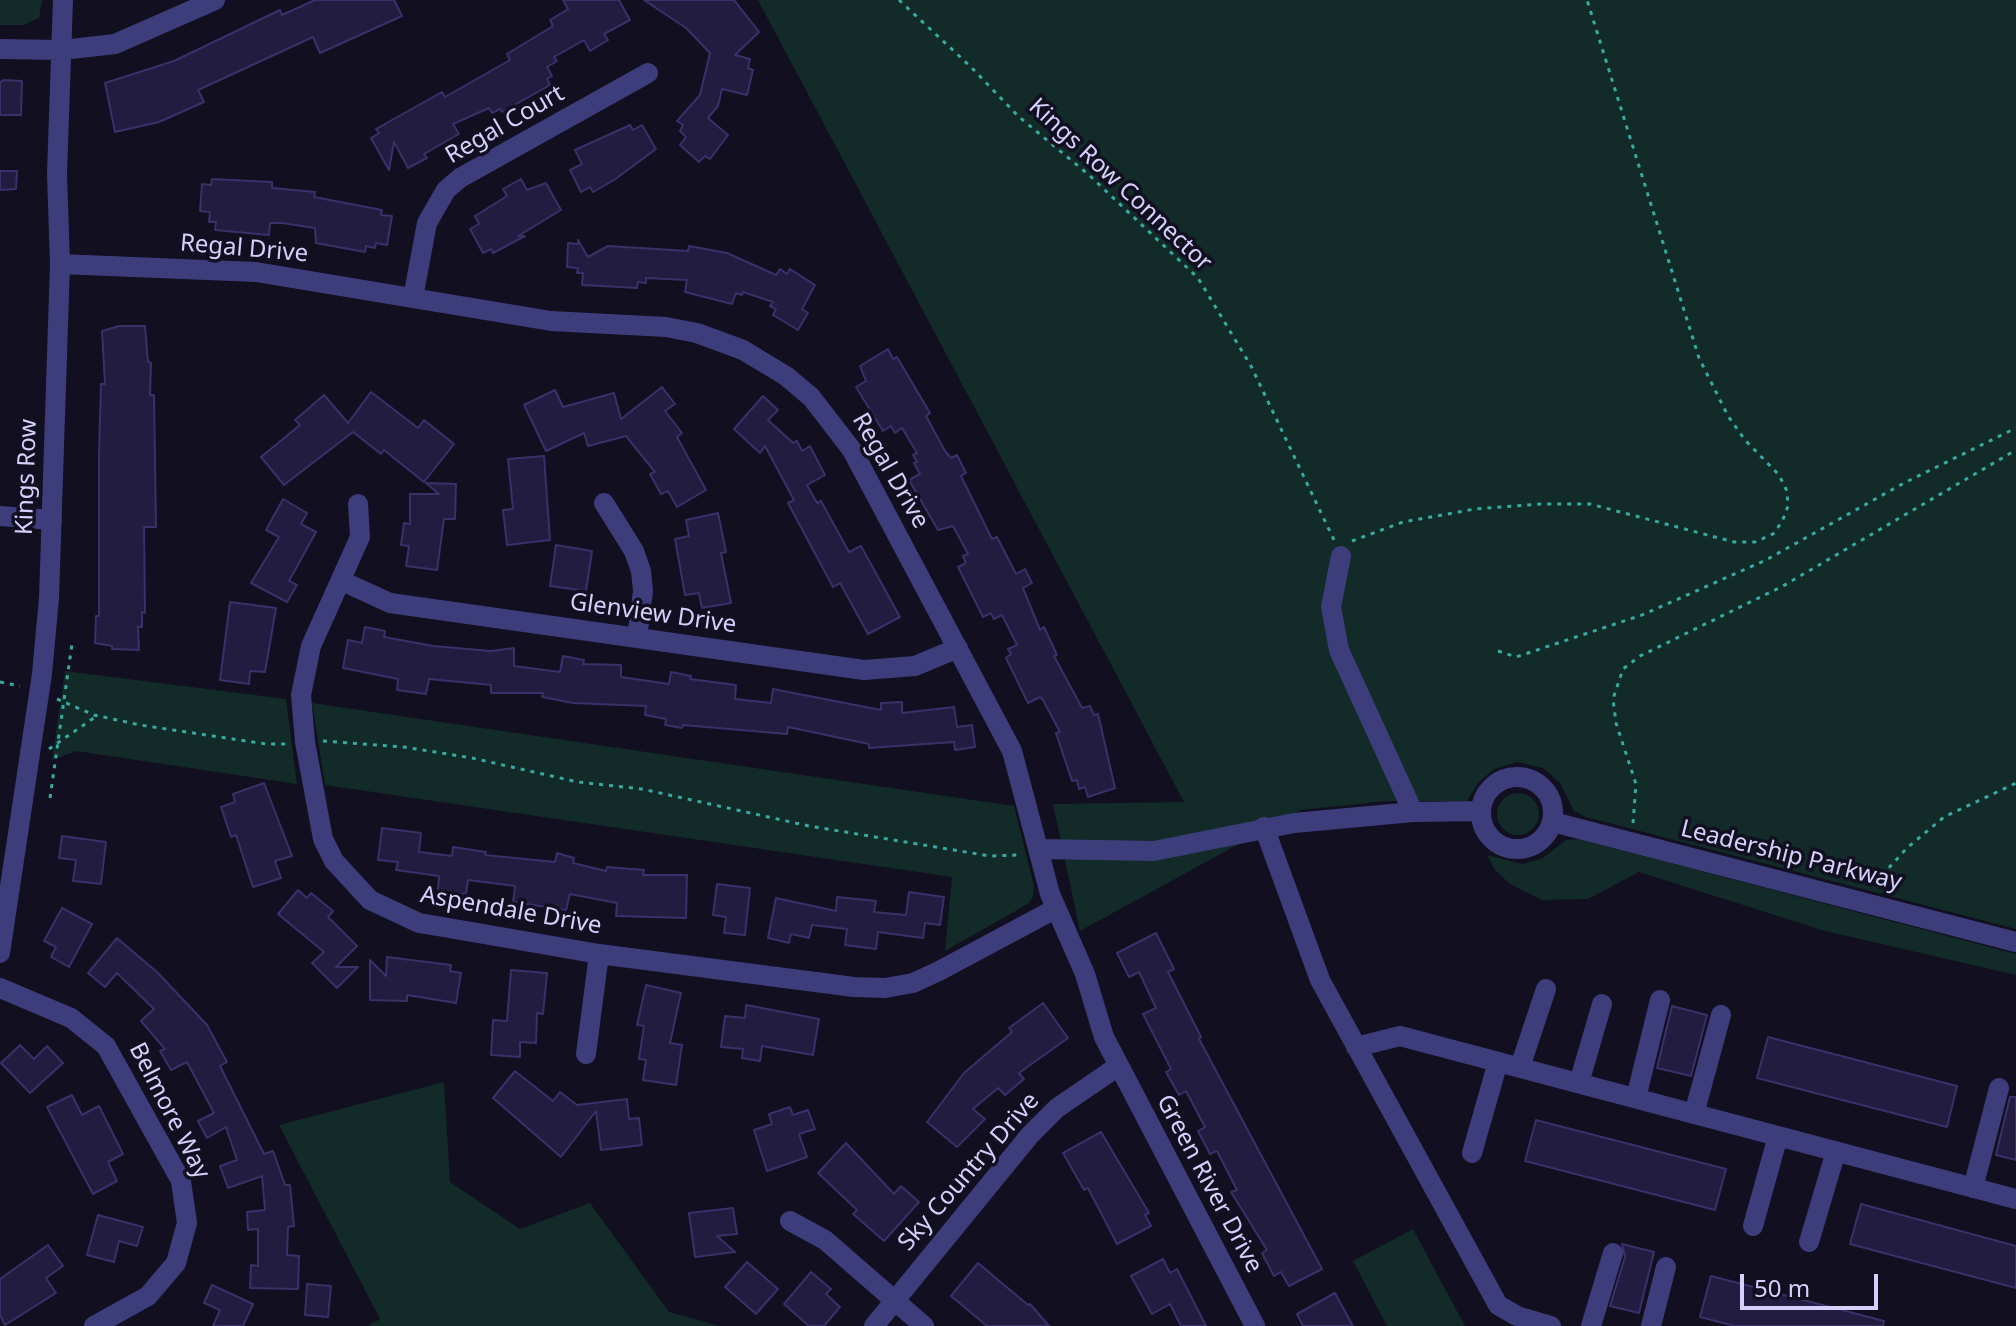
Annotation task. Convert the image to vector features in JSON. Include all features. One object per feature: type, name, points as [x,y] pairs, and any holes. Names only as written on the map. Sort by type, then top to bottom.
[{"type":"street","name":"Kings Row","points":[[0,953],[9,840],[29,762],[49,598],[60,264],[57,174],[63,0]]},
{"type":"street","points":[[0,49],[62,50],[115,44],[215,0]]},
{"type":"street","name":"Regal Court","points":[[413,298],[427,223],[446,190],[460,178],[648,73]]},
{"type":"street","name":"Regal Drive","points":[[60,264],[256,272],[551,321],[666,327],[729,343],[758,357],[786,376],[833,422],[852,450],[1012,751],[1055,909],[1085,974],[1117,1067]]},
{"type":"street","points":[[604,503],[634,551],[641,571],[643,591],[637,638]]},
{"type":"street","name":"Aspendale Drive","points":[[358,504],[360,537],[303,669],[301,695],[305,742],[323,839],[334,861],[370,900],[419,923],[599,954],[854,987],[885,988],[926,977],[1055,909]]},
{"type":"street","points":[[0,516],[52,520]]},
{"type":"street","points":[[1341,556],[1331,607],[1339,650],[1413,812]]},
{"type":"street","name":"Glenview Drive","points":[[342,581],[390,603],[864,670],[915,666],[958,648]]},
{"type":"street","points":[[1507,779],[1528,779],[1546,791],[1551,800],[1553,822],[1540,842],[1530,848],[1506,848],[1488,834],[1481,811],[1489,791],[1497,783],[1507,779]]},
{"type":"street","points":[[1039,849],[1154,851],[1264,827],[1413,812],[1481,811]]},
{"type":"street","name":"Leadership Parkway","points":[[1553,822],[2016,942]]},
{"type":"street","points":[[1264,827],[1320,980],[1498,1305],[1517,1316],[1551,1326]]},
{"type":"street","points":[[586,1054],[599,954]]},
{"type":"street","name":"Belmore Way","points":[[0,988],[71,1018],[106,1046],[181,1181],[187,1223],[176,1263],[148,1296],[94,1326]]},
{"type":"street","points":[[1520,1067],[1546,989]]},
{"type":"street","points":[[1636,1098],[1660,1000]]},
{"type":"street","points":[[1579,1083],[1602,1004]]},
{"type":"street","points":[[1694,1114],[1721,1015]]},
{"type":"street","points":[[1356,1047],[1400,1036],[2016,1199]]},
{"type":"street","points":[[1472,1153],[1498,1062]]},
{"type":"street","name":"Sky Country Drive","points":[[874,1326],[1030,1135],[1057,1108],[1117,1067]]},
{"type":"street","name":"Green River Drive","points":[[1117,1067],[1255,1326]]},
{"type":"street","points":[[1973,1188],[1999,1088]]},
{"type":"street","points":[[1753,1226],[1778,1136]]},
{"type":"street","points":[[1809,1242],[1836,1151]]},
{"type":"street","points":[[790,1221],[825,1240],[924,1326]]},
{"type":"street","points":[[1591,1326],[1613,1253]]},
{"type":"street","points":[[1651,1326],[1666,1267]]},
{"type":"path","name":"Kings Row Connector","points":[[899,0],[1018,116],[1089,175],[1198,278],[1251,366],[1341,556]]},
{"type":"path","points":[[1341,556],[1352,541],[1371,531],[1475,509],[1590,504],[1734,542],[1755,542],[1773,534],[1782,522],[1788,506],[1787,491],[1779,475],[1728,416],[1699,358],[1587,0]]},
{"type":"path","points":[[1498,651],[1516,657],[1642,615],[1766,560],[1904,483],[2016,428]]},
{"type":"path","points":[[1629,842],[1636,807],[1636,784],[1616,723],[1613,699],[1623,669],[1640,656],[1783,586],[2016,450]]},
{"type":"path","points":[[50,798],[72,644]]},
{"type":"path","points":[[0,682],[39,690],[98,715],[266,744],[336,740],[472,758],[578,782],[642,789],[809,826],[990,856],[1023,855],[1039,849]]},
{"type":"path","points":[[29,762],[98,715]]},
{"type":"path","points":[[1871,903],[1886,871],[1944,817],[2016,783]]},
{"type":"green space","points":[[0,0],[42,0],[39,18],[24,25],[0,25]]},
{"type":"green space","points":[[758,0],[2016,0],[2016,929],[1586,817],[1574,811],[1560,783],[1543,768],[1517,762],[1494,769],[1478,783],[1467,801],[1386,801],[1301,810],[1080,931],[1053,804],[1184,802]]},
{"type":"green space","points":[[65,671],[286,699],[297,784],[76,751],[52,760]]},
{"type":"green space","points":[[312,703],[1014,806],[1034,886],[1033,897],[1028,904],[945,951],[952,877],[325,785]]},
{"type":"green space","points":[[1518,793],[1533,799],[1539,814],[1533,829],[1518,835],[1503,829],[1497,814],[1503,799]]},
{"type":"green space","points":[[1579,839],[2016,954],[2016,975],[1825,931],[1639,872],[1588,899],[1542,900],[1510,884],[1495,870],[1487,855],[1523,864],[1543,858],[1566,840]]},
{"type":"green space","points":[[444,1082],[450,1182],[520,1229],[590,1203],[669,1312],[719,1326],[368,1326],[380,1319],[279,1125]]},
{"type":"green space","points":[[1413,1229],[1465,1326],[1387,1326],[1353,1261]]},
{"type":"building","points":[[315,0],[394,0],[402,16],[320,53],[313,37],[198,90],[204,102],[159,122],[115,132],[105,83],[174,61],[280,10],[282,15]]},
{"type":"building","points":[[563,0],[619,0],[630,20],[604,34],[608,40],[590,51],[584,40],[554,57],[557,61],[547,67],[552,76],[547,79],[550,85],[502,112],[500,109],[492,113],[489,108],[453,124],[459,134],[424,154],[427,158],[408,168],[394,142],[389,170],[371,138],[379,133],[376,129],[442,92],[445,97],[510,60],[507,54],[553,26],[550,20],[568,9]]},
{"type":"building","points":[[644,0],[734,0],[759,32],[735,55],[750,59],[748,68],[753,70],[747,95],[722,89],[718,106],[708,118],[728,135],[710,159],[705,156],[699,162],[680,145],[686,137],[680,131],[683,125],[677,121],[700,95],[710,53],[686,28]]},
{"type":"building","points":[[22,81],[21,115],[0,115],[0,82]]},
{"type":"building","points":[[630,125],[633,130],[642,125],[656,149],[614,180],[593,192],[590,187],[581,192],[570,170],[582,164],[575,150]]},
{"type":"building","points":[[0,171],[17,171],[16,189],[0,190]]},
{"type":"building","points":[[212,179],[272,182],[272,188],[315,192],[314,197],[382,210],[381,215],[392,216],[387,245],[376,243],[375,248],[366,246],[365,252],[316,243],[315,228],[282,223],[270,223],[269,235],[215,230],[216,222],[209,222],[210,212],[200,211],[202,184],[211,185]]},
{"type":"building","points":[[521,179],[527,190],[546,183],[561,210],[518,236],[525,236],[493,253],[491,249],[483,253],[470,229],[479,224],[475,216],[507,196],[503,189]]},
{"type":"building","points":[[578,240],[588,257],[608,246],[688,251],[689,246],[727,253],[776,275],[780,269],[787,274],[790,269],[815,285],[802,309],[808,313],[798,330],[773,315],[776,309],[770,306],[773,302],[743,292],[742,295],[736,293],[732,304],[685,292],[687,280],[646,278],[646,283],[638,282],[637,288],[582,285],[583,273],[577,273],[578,268],[567,267],[568,243],[578,244]]},
{"type":"building","points":[[119,326],[145,326],[148,362],[151,363],[150,395],[154,395],[156,527],[144,527],[145,613],[142,612],[142,627],[138,627],[139,650],[112,649],[112,646],[95,643],[96,616],[99,616],[101,384],[105,384],[102,331]]},
{"type":"building","points":[[888,349],[893,359],[897,357],[930,413],[926,416],[945,451],[951,458],[957,455],[966,473],[961,476],[992,539],[997,537],[1016,574],[1025,569],[1032,583],[1023,588],[1040,630],[1044,627],[1057,655],[1054,656],[1082,708],[1090,706],[1094,715],[1098,714],[1115,788],[1088,797],[1085,787],[1079,789],[1077,780],[1072,781],[1056,733],[1060,732],[1043,700],[1040,697],[1028,703],[1006,658],[1011,654],[1008,649],[1017,645],[1002,615],[994,619],[991,613],[983,617],[958,567],[966,563],[963,556],[968,554],[953,526],[938,530],[909,480],[920,474],[914,463],[917,462],[913,455],[917,453],[902,428],[895,433],[891,426],[883,431],[856,387],[866,381],[860,366]]},
{"type":"building","points":[[662,387],[675,404],[665,411],[682,433],[677,437],[706,490],[677,507],[668,491],[661,494],[650,474],[655,472],[626,436],[588,446],[584,433],[546,451],[524,405],[555,390],[563,407],[614,393],[621,419]]},
{"type":"building","points":[[371,392],[418,428],[424,420],[454,444],[424,482],[384,450],[381,454],[353,432],[284,485],[261,457],[300,425],[295,420],[324,395],[348,423]]},
{"type":"building","points":[[763,396],[778,410],[768,420],[793,443],[797,441],[802,451],[810,446],[825,475],[807,485],[817,503],[821,501],[849,552],[861,546],[900,617],[868,634],[840,583],[833,587],[788,503],[794,500],[765,446],[760,453],[734,429]]},
{"type":"building","points":[[544,456],[550,540],[507,545],[503,510],[513,509],[508,459]]},
{"type":"building","points":[[426,483],[456,484],[455,519],[444,519],[437,570],[406,566],[409,546],[401,545],[404,523],[410,524],[410,494],[439,494]]},
{"type":"building","points":[[283,499],[307,513],[301,524],[316,532],[289,581],[297,585],[287,602],[251,583],[279,537],[266,530]]},
{"type":"building","points":[[718,513],[726,552],[721,553],[731,603],[702,608],[699,593],[685,595],[675,539],[689,536],[686,520]]},
{"type":"building","points":[[556,545],[592,551],[586,591],[550,586]]},
{"type":"building","points":[[230,602],[276,608],[265,672],[250,671],[249,684],[220,680]]},
{"type":"building","points":[[365,627],[385,631],[384,637],[433,646],[491,651],[514,648],[514,666],[560,672],[563,656],[584,660],[583,664],[621,665],[621,677],[669,684],[671,672],[691,676],[690,679],[736,685],[735,699],[771,703],[773,689],[881,710],[881,703],[902,702],[902,713],[954,707],[957,727],[972,725],[975,747],[955,750],[954,742],[869,748],[869,744],[788,727],[787,734],[683,725],[682,728],[665,725],[666,719],[645,715],[646,706],[573,703],[542,697],[543,693],[491,693],[491,685],[429,679],[426,694],[397,690],[398,679],[343,668],[348,640],[362,643]]},
{"type":"building","points":[[264,783],[292,856],[275,861],[281,878],[253,887],[236,835],[231,837],[221,807],[235,802],[233,794]]},
{"type":"building","points":[[382,828],[421,833],[419,852],[452,856],[453,847],[486,852],[485,855],[555,862],[557,853],[574,858],[573,863],[606,871],[607,867],[644,870],[643,875],[687,875],[686,918],[616,916],[617,903],[570,894],[566,910],[513,902],[515,886],[468,880],[466,894],[438,890],[439,876],[396,870],[398,862],[378,860]]},
{"type":"building","points":[[62,836],[106,842],[101,884],[73,881],[76,860],[59,858]]},
{"type":"building","points":[[717,884],[750,888],[745,935],[724,933],[726,917],[713,915]]},
{"type":"building","points":[[298,890],[307,898],[311,893],[333,911],[328,917],[357,946],[336,967],[358,967],[337,988],[312,963],[324,952],[278,914]]},
{"type":"building","points":[[909,892],[944,897],[940,925],[925,923],[923,938],[878,932],[876,949],[845,945],[847,929],[812,925],[809,938],[791,934],[789,943],[768,938],[776,898],[836,911],[837,897],[876,901],[874,912],[906,915]]},
{"type":"building","points":[[62,908],[92,924],[69,967],[51,957],[56,947],[44,941]]},
{"type":"building","points":[[1156,933],[1174,969],[1168,972],[1201,1037],[1199,1039],[1322,1269],[1289,1286],[1281,1272],[1274,1276],[1262,1253],[1267,1250],[1231,1192],[1237,1190],[1217,1151],[1210,1154],[1198,1131],[1205,1127],[1186,1091],[1179,1095],[1166,1072],[1171,1069],[1143,1014],[1156,1008],[1139,972],[1129,977],[1117,953]]},
{"type":"building","points":[[117,938],[158,973],[207,1025],[227,1062],[220,1066],[264,1154],[273,1151],[285,1185],[290,1185],[294,1226],[288,1227],[287,1255],[299,1256],[298,1289],[250,1288],[251,1265],[258,1266],[258,1229],[248,1230],[247,1212],[265,1210],[262,1176],[228,1188],[220,1166],[237,1160],[226,1127],[207,1138],[198,1121],[214,1113],[187,1062],[171,1070],[160,1051],[165,1049],[141,1021],[154,1009],[117,973],[105,987],[88,973]]},
{"type":"building","points":[[387,957],[451,965],[450,971],[461,973],[456,1003],[407,995],[407,1001],[370,1000],[370,960],[386,976]]},
{"type":"building","points":[[511,970],[547,973],[543,1014],[537,1013],[536,1043],[520,1042],[520,1057],[491,1055],[493,1020],[507,1021]]},
{"type":"building","points":[[646,985],[681,993],[670,1043],[682,1045],[676,1085],[643,1080],[646,1060],[639,1059],[644,1026],[637,1025]]},
{"type":"building","points":[[1043,1003],[1068,1038],[1019,1073],[1024,1079],[1005,1095],[998,1088],[973,1109],[985,1119],[957,1147],[927,1122],[964,1073],[1012,1032],[1009,1028]]},
{"type":"building","points":[[746,1005],[819,1019],[813,1055],[762,1046],[760,1061],[742,1058],[743,1049],[721,1047],[725,1016],[745,1018]]},
{"type":"building","points":[[1672,1006],[1707,1015],[1691,1076],[1657,1068]]},
{"type":"building","points":[[1768,1037],[1957,1086],[1947,1127],[1757,1078]]},
{"type":"building","points":[[20,1045],[34,1059],[47,1046],[63,1063],[30,1093],[1,1063]]},
{"type":"building","points":[[515,1071],[553,1101],[560,1092],[577,1105],[627,1099],[629,1119],[639,1118],[642,1145],[601,1150],[596,1111],[561,1157],[493,1098]]},
{"type":"building","points":[[72,1095],[82,1115],[99,1106],[123,1154],[108,1162],[117,1181],[93,1194],[47,1107]]},
{"type":"building","points":[[2010,1097],[2016,1097],[2016,1160],[1996,1155]]},
{"type":"building","points":[[790,1107],[793,1115],[808,1110],[815,1129],[799,1134],[807,1157],[767,1171],[754,1130],[772,1124],[769,1114]]},
{"type":"building","points":[[1536,1120],[1726,1169],[1715,1210],[1525,1161]]},
{"type":"building","points":[[1101,1132],[1149,1213],[1145,1215],[1151,1226],[1117,1244],[1088,1188],[1084,1190],[1063,1153]]},
{"type":"building","points":[[846,1143],[894,1194],[901,1186],[919,1202],[884,1241],[853,1214],[857,1210],[818,1173]]},
{"type":"building","points":[[1861,1204],[2016,1246],[2016,1288],[1850,1244]]},
{"type":"building","points":[[733,1208],[737,1234],[717,1236],[735,1252],[695,1257],[689,1213]]},
{"type":"building","points":[[98,1215],[143,1227],[137,1246],[119,1241],[114,1262],[87,1255]]},
{"type":"building","points":[[1622,1244],[1654,1252],[1639,1313],[1610,1306],[1625,1257]]},
{"type":"building","points":[[48,1245],[63,1266],[46,1278],[56,1293],[5,1325],[0,1315],[0,1279]]},
{"type":"building","points":[[1163,1259],[1170,1273],[1177,1269],[1206,1326],[1181,1326],[1170,1304],[1152,1314],[1131,1276]]},
{"type":"building","points":[[747,1262],[778,1289],[756,1314],[725,1287]]},
{"type":"building","points":[[978,1263],[1030,1304],[1049,1326],[987,1326],[951,1296]]},
{"type":"building","points":[[811,1272],[831,1289],[826,1294],[840,1307],[824,1326],[809,1326],[784,1304]]},
{"type":"building","points":[[1711,1276],[1884,1321],[1883,1326],[1735,1326],[1700,1317]]},
{"type":"building","points":[[307,1284],[331,1286],[328,1317],[305,1315]]},
{"type":"building","points":[[212,1285],[253,1304],[243,1326],[213,1326],[220,1310],[204,1303]]},
{"type":"building","points":[[1335,1293],[1353,1326],[1303,1326],[1297,1314]]}]
